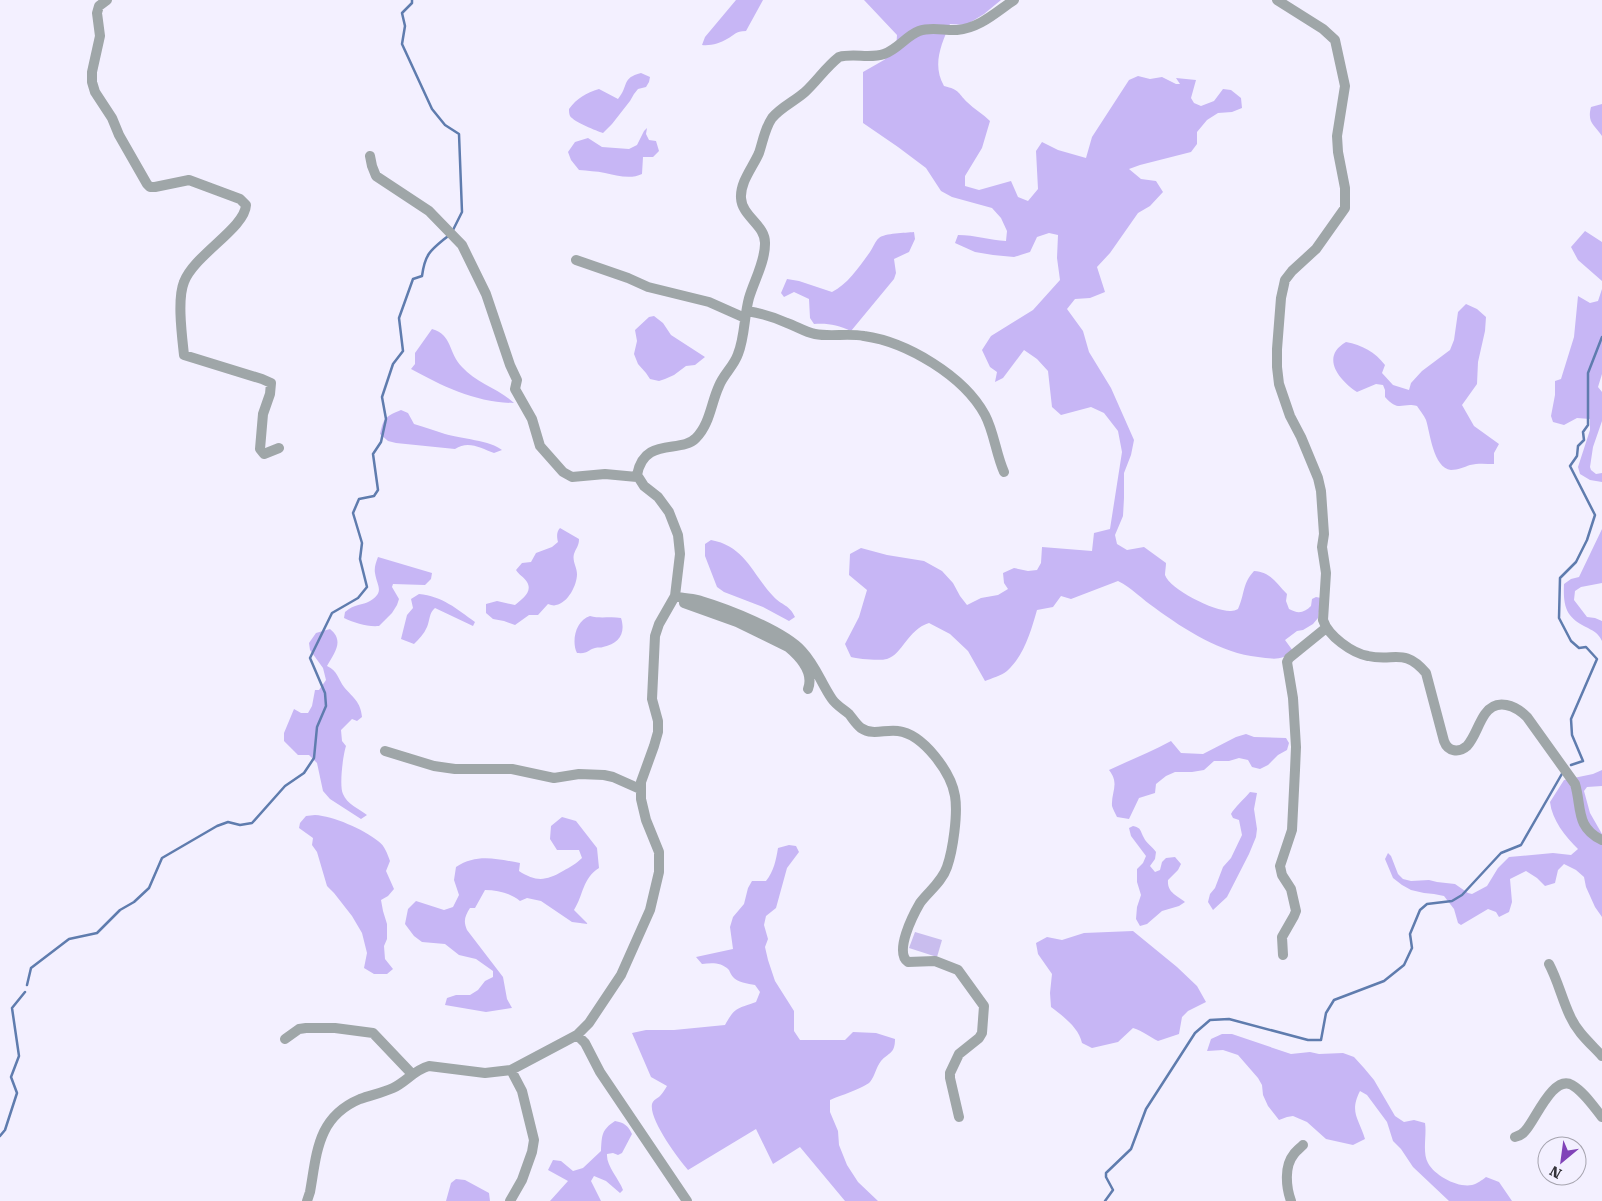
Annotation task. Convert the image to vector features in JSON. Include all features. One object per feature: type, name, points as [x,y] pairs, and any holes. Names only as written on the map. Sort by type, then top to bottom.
[{"type":"street","points":[[107,0],[99,6],[97,13],[100,36],[92,72],[92,82],[95,92],[112,118],[119,135],[147,184],[150,187],[155,187],[189,180],[240,199],[246,205],[242,217],[193,266],[184,280],[180,306],[184,355],[271,383],[270,394],[262,414],[260,449],[264,454],[279,448]]},
{"type":"street","points":[[637,477],[639,466],[643,459],[650,454],[666,446],[690,443],[702,432],[719,385],[738,355],[746,314],[765,244],[761,230],[742,206],[741,194],[747,175],[758,155],[768,125],[775,115],[804,92],[839,57],[846,55],[874,56],[886,54],[918,31],[928,29],[956,30],[971,27],[991,17],[1014,0]]},
{"type":"street","points":[[1277,0],[1323,29],[1335,40],[1345,86],[1337,136],[1345,188],[1345,208],[1316,249],[1285,280],[1281,298],[1277,349],[1279,384],[1290,416],[1301,436],[1318,478],[1321,491],[1324,534],[1322,547],[1326,573],[1323,620],[1326,628],[1346,647],[1367,656],[1406,658],[1420,666],[1426,672],[1444,741],[1449,749],[1463,750],[1485,714],[1491,708],[1503,704],[1519,709],[1527,717],[1575,784],[1581,818],[1589,830],[1602,840]]},
{"type":"street","points":[[307,1201],[320,1138],[331,1119],[344,1108],[359,1100],[394,1088],[422,1068],[434,1066],[485,1073],[511,1070],[577,1035],[589,1022],[621,975],[646,921],[659,872],[659,852],[646,820],[640,789],[642,777],[654,746],[658,726],[652,699],[655,636],[657,627],[675,598],[680,554],[676,526],[669,512],[663,503],[637,477],[605,474],[572,476],[558,468],[540,446],[532,419],[515,389],[517,380],[486,294],[462,246],[421,204],[376,176],[370,156]]},
{"type":"street","points":[[576,260],[648,287],[709,302],[746,314],[773,317],[813,333],[827,336],[864,336],[885,340],[913,352],[950,376],[974,398],[988,422],[1004,472]]},
{"type":"street","points":[[675,598],[737,622],[788,647],[795,652],[807,669],[809,679],[808,690]]},
{"type":"street","points":[[675,598],[700,600],[723,608],[786,637],[810,659],[831,698],[859,726],[870,732],[900,731],[914,737],[928,748],[948,778],[953,788],[956,805],[947,869],[918,907],[906,935],[902,956],[908,962],[935,961],[958,970],[984,1006],[980,1038],[959,1054],[950,1073],[959,1116]]},
{"type":"street","points":[[1283,955],[1282,937],[1296,911],[1292,889],[1282,875],[1280,866],[1292,830],[1296,747],[1294,707],[1287,662],[1289,658],[1326,628]]},
{"type":"street","points":[[385,752],[434,766],[455,769],[512,769],[554,778],[579,774],[604,775],[640,789]]},
{"type":"street","points":[[1548,964],[1556,976],[1573,1022],[1580,1033],[1602,1056]]},
{"type":"street","points":[[286,1040],[299,1029],[306,1028],[335,1028],[373,1033],[412,1074]]},
{"type":"street","points":[[577,1035],[585,1043],[600,1072],[687,1201]]},
{"type":"street","points":[[510,1201],[522,1180],[532,1152],[534,1140],[522,1091],[511,1070]]},
{"type":"street","points":[[1515,1137],[1522,1135],[1527,1130],[1548,1096],[1559,1085],[1564,1083],[1570,1084],[1580,1091],[1602,1117]]},
{"type":"street","points":[[1291,1201],[1288,1190],[1287,1168],[1295,1152],[1303,1146]]},
{"type":"shaded area","points":[[736,0],[763,0],[746,31],[737,32],[718,43],[702,45],[705,37]]},
{"type":"shaded area","points":[[864,0],[1001,0],[984,14],[966,25],[950,24],[938,63],[940,78],[944,86],[958,92],[970,105],[990,121],[982,148],[965,176],[965,186],[979,190],[1011,181],[1018,197],[1028,201],[1038,189],[1036,151],[1042,142],[1058,150],[1086,158],[1092,137],[1129,80],[1138,76],[1150,79],[1162,77],[1176,84],[1180,84],[1176,78],[1196,80],[1191,98],[1194,103],[1201,106],[1214,101],[1223,89],[1231,90],[1241,98],[1242,108],[1232,112],[1218,113],[1207,120],[1197,132],[1197,144],[1191,152],[1129,169],[1141,179],[1156,181],[1163,192],[1150,206],[1138,213],[1110,253],[1097,267],[1105,292],[1090,298],[1075,299],[1067,309],[1083,331],[1089,352],[1111,388],[1134,440],[1124,473],[1123,516],[1115,535],[1117,544],[1127,550],[1144,547],[1166,563],[1165,575],[1175,587],[1194,599],[1215,608],[1232,611],[1238,609],[1246,585],[1254,571],[1265,573],[1276,582],[1287,594],[1286,601],[1289,609],[1292,611],[1306,610],[1311,606],[1312,599],[1316,597],[1321,598],[1318,618],[1313,624],[1297,631],[1285,640],[1293,651],[1289,654],[1277,659],[1263,658],[1244,655],[1217,646],[1179,624],[1118,581],[1071,599],[1061,596],[1053,607],[1037,610],[1029,635],[1013,665],[1005,673],[985,681],[968,651],[950,634],[929,623],[915,631],[897,652],[887,659],[869,660],[851,657],[845,644],[859,617],[867,590],[849,575],[850,554],[861,548],[887,555],[924,561],[942,571],[953,583],[967,605],[981,598],[998,595],[1008,589],[1004,583],[1003,573],[1014,568],[1028,571],[1037,570],[1041,563],[1042,547],[1092,551],[1094,533],[1110,529],[1122,452],[1118,431],[1104,413],[1091,407],[1061,415],[1052,407],[1048,371],[1037,359],[1024,350],[1003,378],[995,382],[997,372],[990,367],[982,350],[991,336],[1033,310],[1060,280],[1057,258],[1058,235],[1049,233],[1037,237],[1030,252],[1014,257],[975,252],[955,243],[958,235],[1006,241],[1007,231],[1001,218],[992,208],[952,197],[941,191],[926,168],[863,123],[863,72],[884,60],[896,50],[897,35]]},
{"type":"shaded area","points":[[641,73],[650,77],[646,87],[638,89],[603,133],[570,116],[569,109],[582,96],[599,89],[618,99],[628,80]]},
{"type":"shaded area","points":[[1602,104],[1602,136],[1592,123],[1590,112],[1591,107]]},
{"type":"shaded area","points":[[647,128],[646,134],[649,140],[656,141],[659,151],[653,157],[643,157],[642,174],[637,176],[623,177],[579,170],[571,160],[568,152],[575,142],[588,138],[602,147],[629,149],[637,145]]},
{"type":"shaded area","points":[[1585,231],[1602,242],[1602,281],[1578,260],[1571,247]]},
{"type":"shaded area","points":[[914,232],[915,239],[909,252],[894,259],[896,273],[894,279],[851,331],[833,325],[814,324],[810,318],[809,299],[794,292],[784,297],[781,293],[787,279],[832,292],[853,275],[879,238],[890,234]]},
{"type":"shaded area","points":[[1602,289],[1602,374],[1598,387],[1602,392],[1602,421],[1593,447],[1590,467],[1596,474],[1602,473],[1602,482],[1590,480],[1580,474],[1578,467],[1590,430],[1590,419],[1577,418],[1564,425],[1553,422],[1551,416],[1555,395],[1555,381],[1561,379],[1574,337],[1578,296],[1590,303],[1598,301]]},
{"type":"shaded area","points":[[1466,304],[1477,309],[1486,317],[1478,362],[1477,384],[1462,405],[1474,426],[1499,444],[1494,453],[1494,464],[1473,464],[1451,470],[1445,468],[1436,456],[1426,420],[1417,406],[1394,405],[1385,397],[1383,385],[1376,384],[1357,392],[1339,375],[1333,361],[1334,354],[1338,348],[1346,342],[1357,345],[1368,350],[1381,360],[1385,365],[1382,373],[1393,385],[1409,390],[1411,383],[1422,371],[1450,350],[1454,340],[1458,312]]},
{"type":"shaded area","points":[[654,316],[663,323],[671,335],[705,357],[695,365],[686,366],[665,379],[659,381],[650,379],[638,364],[634,354],[637,341],[635,330],[649,317]]},
{"type":"shaded area","points":[[432,329],[444,336],[454,356],[468,373],[514,403],[473,397],[447,387],[411,369],[415,364],[415,353]]},
{"type":"shaded area","points":[[401,410],[408,413],[414,424],[445,434],[491,444],[502,450],[494,453],[470,445],[460,446],[455,449],[388,441],[380,434],[383,424],[388,416]]},
{"type":"shaded area","points":[[560,528],[579,539],[574,554],[577,578],[574,588],[568,597],[560,604],[548,604],[538,615],[529,615],[515,625],[493,619],[486,613],[486,604],[497,601],[515,605],[523,598],[529,589],[526,580],[516,570],[522,563],[531,562],[536,553],[552,547],[558,542],[557,533]]},
{"type":"shaded area","points":[[1602,529],[1602,583],[1581,587],[1575,591],[1574,600],[1587,617],[1602,621],[1602,641],[1596,633],[1570,616],[1565,605],[1564,584],[1571,579],[1579,577]]},
{"type":"shaded area","points":[[711,540],[723,543],[740,555],[773,596],[788,607],[795,617],[789,621],[763,607],[724,592],[717,587],[705,556],[705,544]]},
{"type":"shaded area","points":[[378,557],[432,573],[431,579],[425,585],[393,584],[392,587],[399,599],[397,605],[379,626],[352,622],[344,618],[345,612],[355,606],[367,603],[375,598],[379,592],[375,573]]},
{"type":"shaded area","points":[[419,594],[435,597],[449,604],[475,622],[473,626],[435,608],[424,632],[414,644],[401,639],[407,615],[413,608],[411,599]]},
{"type":"shaded area","points":[[590,616],[621,618],[622,633],[609,646],[577,653],[575,637],[578,626],[585,618]]},
{"type":"shaded area","points":[[330,629],[337,638],[337,647],[327,666],[336,673],[344,687],[356,701],[360,707],[362,717],[357,721],[352,719],[341,730],[342,741],[346,746],[342,770],[342,790],[347,801],[367,815],[361,819],[330,799],[323,791],[317,763],[309,755],[298,755],[284,741],[284,733],[294,709],[301,713],[308,713],[312,706],[315,690],[319,690],[326,680],[323,668],[310,650],[309,643],[316,633]]},
{"type":"shaded area","points":[[1246,734],[1254,737],[1286,738],[1289,743],[1287,750],[1260,769],[1252,767],[1248,760],[1239,758],[1229,761],[1214,761],[1204,770],[1175,772],[1156,784],[1155,793],[1139,798],[1129,819],[1117,817],[1112,806],[1115,784],[1109,770],[1171,741],[1181,753],[1203,754]]},
{"type":"shaded area","points":[[1602,770],[1602,786],[1587,787],[1584,791],[1590,813],[1602,834],[1602,917],[1586,887],[1584,877],[1576,870],[1564,864],[1558,870],[1555,883],[1545,886],[1526,871],[1510,879],[1512,902],[1509,912],[1499,917],[1496,912],[1488,909],[1461,925],[1458,923],[1454,909],[1444,896],[1411,890],[1393,878],[1385,859],[1388,853],[1398,874],[1403,879],[1455,884],[1472,894],[1487,886],[1498,868],[1509,857],[1553,853],[1571,855],[1578,849],[1560,827],[1553,815],[1550,802],[1564,780],[1593,774]]},
{"type":"shaded area","points":[[1250,792],[1257,793],[1254,809],[1257,829],[1256,837],[1227,897],[1213,910],[1208,902],[1210,894],[1215,888],[1223,867],[1231,858],[1242,835],[1239,820],[1233,818],[1231,814]]},
{"type":"shaded area","points":[[315,815],[339,821],[372,836],[387,852],[390,861],[386,871],[394,889],[381,900],[387,924],[387,939],[384,946],[385,959],[393,969],[387,974],[374,974],[364,968],[367,953],[362,933],[352,916],[327,886],[317,852],[312,845],[313,838],[299,828],[300,823],[306,816]]},
{"type":"shaded area","points":[[562,817],[576,821],[597,848],[599,868],[593,872],[586,882],[574,910],[588,924],[572,922],[541,901],[527,898],[520,901],[504,892],[485,890],[475,908],[470,908],[468,911],[465,924],[467,930],[503,977],[507,999],[512,1008],[486,1012],[445,1005],[447,998],[456,995],[470,995],[478,990],[485,981],[493,977],[493,971],[476,959],[459,955],[445,944],[422,942],[414,936],[405,924],[408,909],[416,901],[444,910],[453,907],[459,895],[454,880],[456,867],[472,860],[487,858],[520,863],[519,871],[531,877],[541,879],[551,877],[571,867],[582,858],[579,850],[557,850],[550,839],[551,826]]},
{"type":"shaded area","points":[[1133,826],[1139,829],[1145,840],[1156,852],[1155,859],[1150,866],[1155,872],[1160,870],[1162,862],[1166,858],[1175,857],[1181,864],[1168,880],[1168,884],[1173,893],[1185,902],[1179,906],[1162,911],[1147,924],[1140,926],[1136,919],[1141,895],[1137,882],[1137,869],[1143,863],[1146,856],[1131,836],[1129,828]]},
{"type":"shaded area","points":[[789,845],[796,846],[799,852],[787,868],[776,908],[766,916],[764,925],[768,939],[765,947],[768,960],[775,981],[794,1011],[794,1031],[800,1040],[845,1040],[853,1032],[876,1033],[895,1039],[893,1050],[879,1063],[870,1082],[830,1100],[830,1112],[838,1131],[839,1145],[847,1165],[858,1182],[878,1201],[845,1201],[800,1147],[773,1164],[756,1129],[688,1170],[659,1129],[652,1111],[653,1102],[667,1086],[651,1077],[632,1033],[646,1030],[674,1030],[725,1025],[737,1009],[756,1002],[760,992],[755,985],[737,980],[729,970],[720,964],[702,964],[696,957],[733,949],[730,927],[733,917],[744,904],[748,888],[752,881],[766,881],[773,869],[778,848]]},
{"type":"shaded area","points":[[1133,931],[1197,986],[1206,1002],[1188,1011],[1182,1017],[1179,1034],[1158,1041],[1133,1028],[1118,1042],[1092,1048],[1082,1043],[1074,1027],[1051,1007],[1052,974],[1038,954],[1036,943],[1047,937],[1062,940],[1084,933]]},
{"type":"shaded area","points":[[915,932],[942,940],[937,957],[909,948]]},
{"type":"shaded area","points":[[1222,1034],[1232,1034],[1291,1054],[1310,1052],[1319,1054],[1343,1053],[1354,1057],[1374,1080],[1395,1116],[1404,1122],[1414,1120],[1425,1123],[1426,1159],[1431,1168],[1447,1180],[1460,1185],[1476,1184],[1486,1177],[1499,1182],[1512,1201],[1449,1201],[1413,1167],[1393,1141],[1387,1122],[1367,1095],[1360,1091],[1355,1110],[1365,1139],[1353,1145],[1326,1139],[1307,1122],[1293,1116],[1279,1120],[1268,1106],[1258,1078],[1238,1055],[1223,1050],[1207,1051],[1211,1039]]},
{"type":"shaded area","points":[[615,1121],[629,1128],[632,1134],[622,1153],[618,1155],[613,1153],[607,1154],[611,1168],[623,1190],[620,1193],[606,1181],[594,1176],[591,1181],[601,1201],[550,1201],[568,1181],[548,1170],[553,1160],[561,1161],[573,1171],[583,1168],[601,1151],[603,1134],[607,1127]]},
{"type":"shaded area","points":[[456,1179],[465,1180],[489,1193],[490,1201],[446,1201],[451,1183]]},
{"type":"waterway","points":[[412,0],[412,3],[402,13],[405,26],[402,44],[432,109],[445,125],[459,134],[462,212],[452,232]]},
{"type":"waterway","points":[[27,985],[31,968],[69,939],[97,933],[120,910],[134,902],[149,888],[162,858],[217,826],[228,822],[240,825],[252,823],[285,786],[304,773],[314,758],[317,727],[326,706],[325,693],[310,658],[332,613],[358,598],[367,587],[360,559],[362,543],[353,513],[359,499],[374,496],[378,490],[373,454],[381,442],[386,419],[382,397],[393,364],[403,351],[399,318],[413,279],[422,276],[427,257],[448,236]]},
{"type":"waterway","points":[[1571,765],[1583,761],[1572,735],[1571,719],[1597,659],[1586,647],[1579,648],[1571,641],[1559,618],[1560,578],[1576,562],[1587,540],[1595,515],[1570,466],[1577,456],[1578,446],[1584,440],[1583,432],[1588,425],[1588,373],[1602,337]]},
{"type":"waterway","points":[[1105,1201],[1113,1190],[1106,1177],[1106,1173],[1131,1149],[1146,1109],[1195,1033],[1210,1020],[1229,1019],[1308,1040],[1321,1040],[1326,1013],[1334,1000],[1384,981],[1404,965],[1412,948],[1410,934],[1420,910],[1427,904],[1452,901],[1462,895],[1501,853],[1521,845],[1563,772]]},
{"type":"waterway","points":[[0,1136],[5,1130],[17,1093],[11,1077],[19,1056],[12,1008],[25,992]]}]
